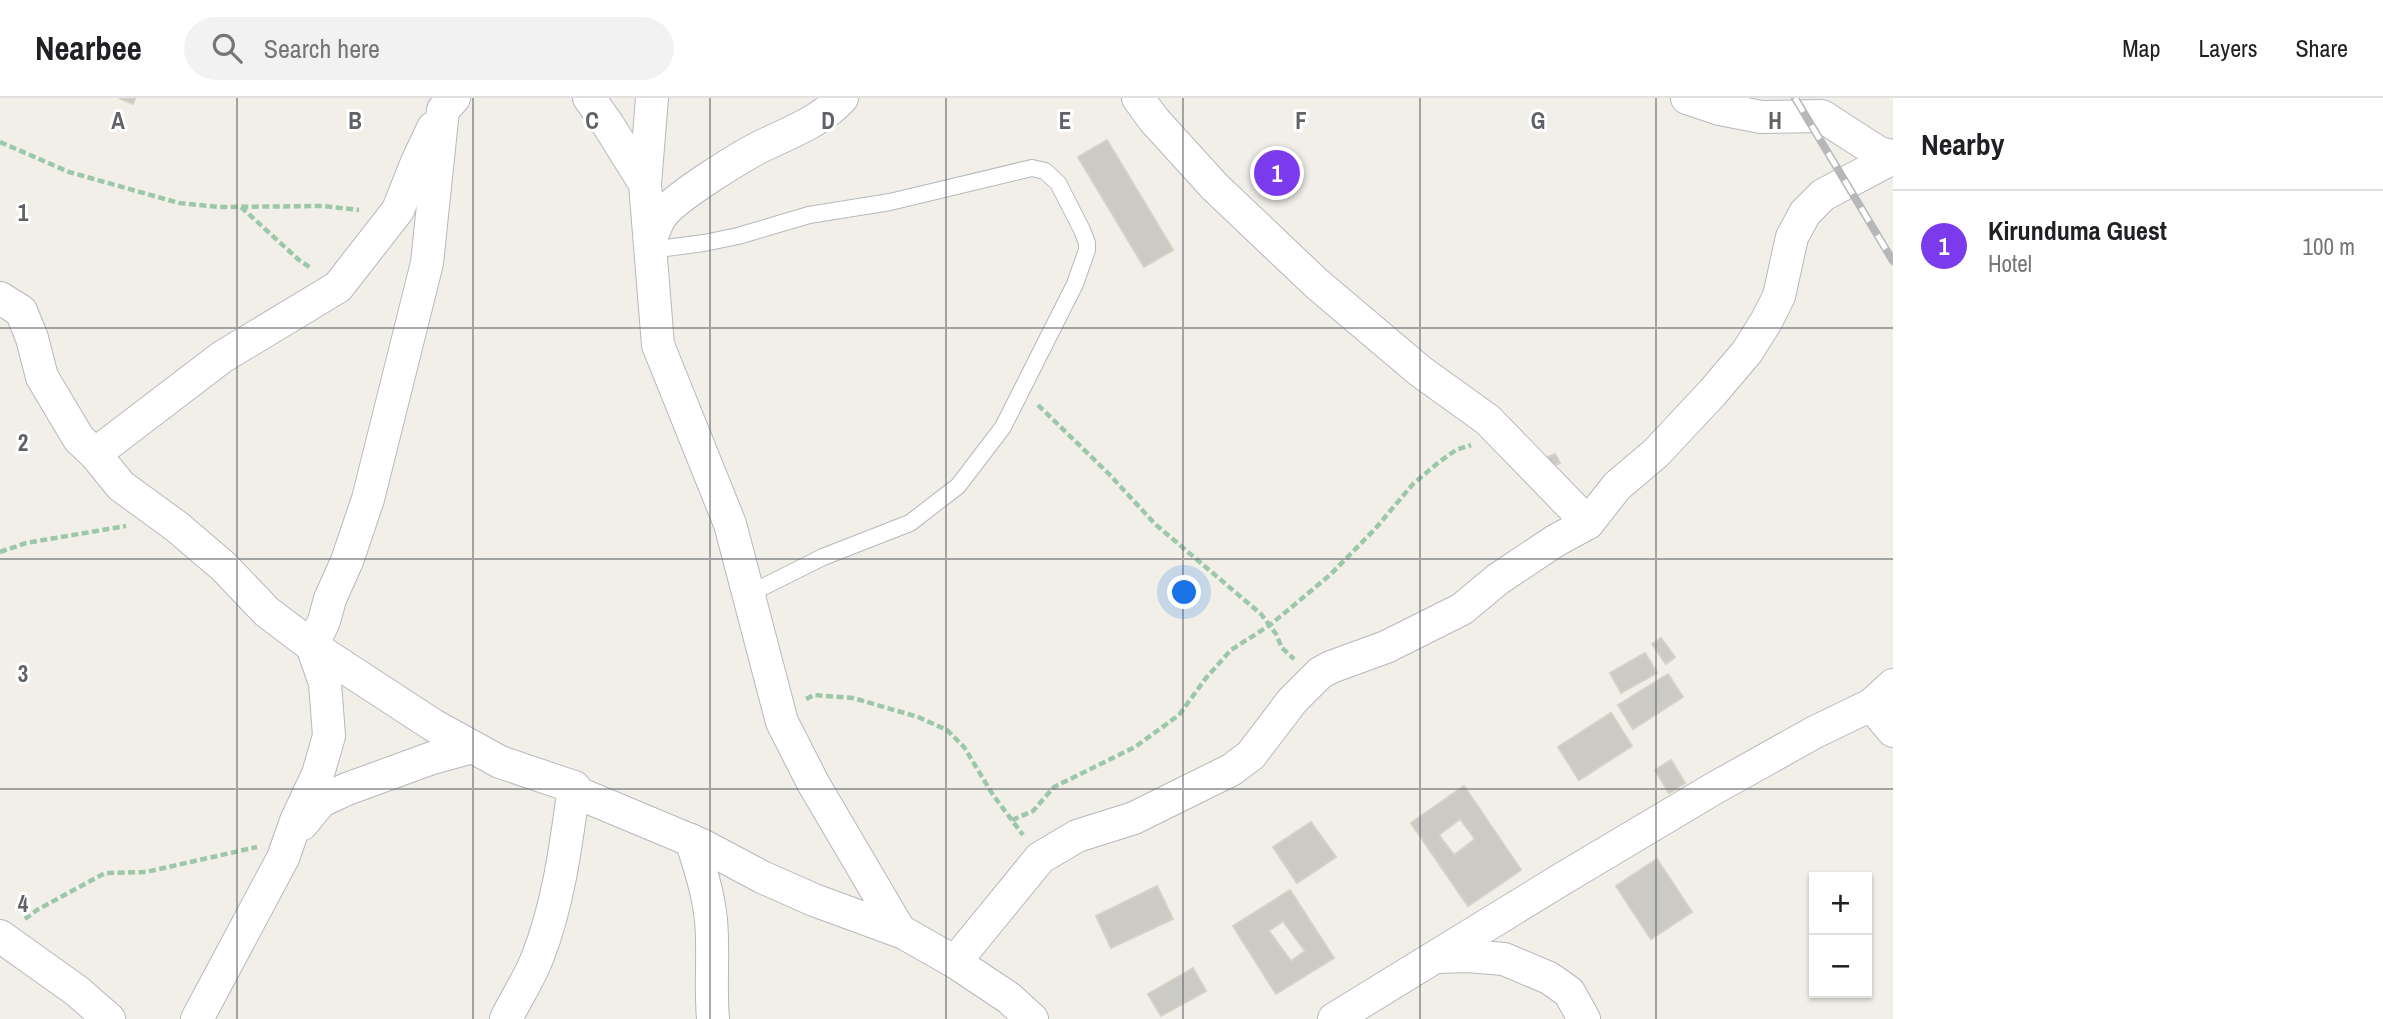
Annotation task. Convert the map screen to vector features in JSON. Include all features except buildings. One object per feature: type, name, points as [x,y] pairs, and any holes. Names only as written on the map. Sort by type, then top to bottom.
[{"type":"street","points":[[589,98],[645,184]]},
{"type":"street","points":[[652,98],[645,184],[658,345],[730,524],[782,722],[813,783],[900,931]]},
{"type":"street","points":[[651,239],[663,214],[681,199],[762,146],[799,130],[842,98]]},
{"type":"street","points":[[1138,98],[1154,120],[1215,187],[1316,283],[1420,371],[1488,420],[1588,523]]},
{"type":"street","points":[[1686,98],[1720,109],[1761,117],[1822,116],[1892,160]]},
{"type":"street","points":[[95,454],[222,357],[338,287],[398,210],[445,102]]},
{"type":"street","points":[[197,1019],[283,858],[318,774],[329,736],[326,683],[312,646],[347,561],[368,499],[427,263],[445,102]]},
{"type":"street","points":[[955,962],[1040,858],[1077,836],[1133,818],[1241,764],[1261,743],[1292,701],[1320,673],[1386,647],[1462,609],[1498,579],[1543,548],[1588,523],[1617,486],[1656,453],[1747,352],[1779,296],[1792,237],[1805,213],[1823,195],[1892,160]]},
{"type":"street","points":[[0,298],[20,311],[32,338],[43,377],[79,439],[121,486],[169,520],[223,566],[267,612],[312,646],[433,725],[500,762],[574,787],[580,794],[691,840],[762,877],[814,900],[900,931],[955,962],[1009,998],[1032,1019]]},
{"type":"street","points":[[1334,1019],[1713,789],[1882,695],[1893,731]]},
{"type":"street","points":[[290,838],[321,801],[432,758],[472,747]]},
{"type":"street","points":[[506,1019],[537,960],[545,937],[556,897],[574,787]]},
{"type":"street","points":[[691,840],[705,880],[711,922],[713,1019]]},
{"type":"street","points":[[2,937],[77,990],[110,1019]]},
{"type":"street","points":[[1436,957],[1504,959],[1549,978],[1569,992],[1584,1019]]},
{"type":"lane","points":[[651,239],[666,248],[704,243],[809,215],[890,202],[1032,168],[1045,171],[1058,183],[1086,239],[1087,250],[1075,284],[1023,390],[1003,427],[958,486],[910,523],[824,557],[749,594]]},
{"type":"path","points":[[0,142],[69,172],[179,203],[398,210]]},
{"type":"path","points":[[241,207],[299,260],[338,287]]},
{"type":"path","points":[[1023,390],[1108,473],[1155,524],[1261,614],[1282,648],[1296,660],[1320,673]]},
{"type":"path","points":[[1012,820],[1033,811],[1054,788],[1135,747],[1179,715],[1231,650],[1270,625],[1330,575],[1413,485],[1439,462],[1456,450],[1502,435]]},
{"type":"path","points":[[0,552],[26,543],[129,526]]},
{"type":"path","points":[[779,709],[814,695],[853,698],[918,717],[947,730],[964,747],[993,795],[1040,858]]},
{"type":"path","points":[[2,937],[37,910],[105,873],[146,872],[290,838]]},
{"type":"railway","points":[[1795,98],[1893,261]]},
{"type":"place","name":"Kirunduma Guest","points":[[1277,173]]}]
